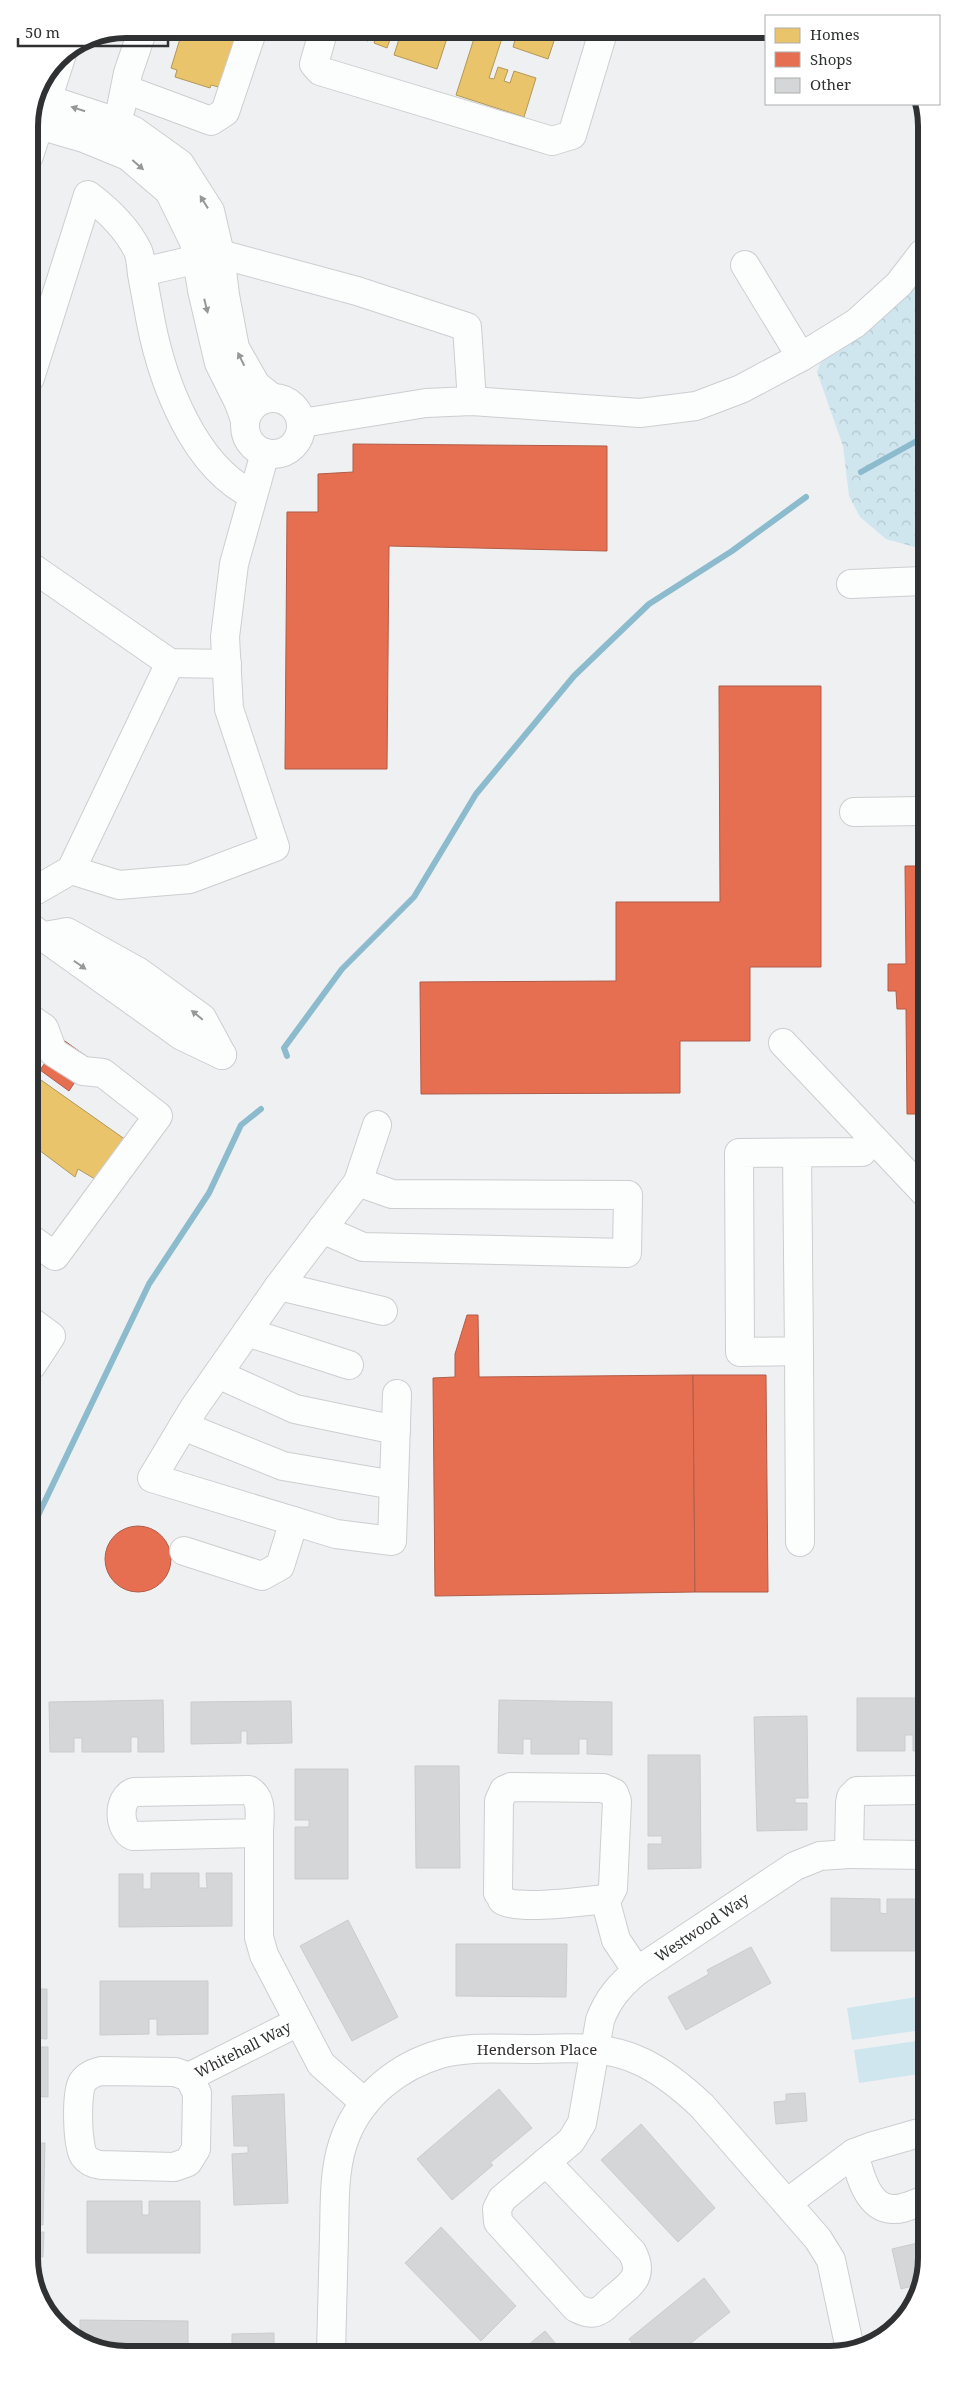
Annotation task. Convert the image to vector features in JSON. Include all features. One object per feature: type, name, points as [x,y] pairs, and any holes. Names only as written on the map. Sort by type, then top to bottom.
[{"type":"street","points":[[115,136],[128,72],[140,38]]},
{"type":"street","points":[[125,89],[211,121],[225,112],[249,38]]},
{"type":"street","points":[[321,38],[314,64],[320,71],[552,141],[572,135],[601,38]]},
{"type":"street","points":[[39,107],[52,77]]},
{"type":"street","points":[[39,110],[115,136],[134,131],[180,164],[210,212],[208,256],[202,290],[219,363],[239,403],[245,420],[246,434],[253,446],[265,453],[279,454],[291,448],[300,437],[302,424],[299,413],[292,404],[282,398],[271,397],[259,401],[250,409],[245,420]]},
{"type":"street","points":[[38,353],[88,195],[112,213],[138,252],[152,329],[168,383],[189,431],[216,466],[239,488],[253,495]]},
{"type":"street","points":[[208,256],[225,295],[235,348],[256,385],[271,397]]},
{"type":"street","points":[[142,272],[208,256],[357,291],[467,328],[472,401]]},
{"type":"street","points":[[302,424],[426,403],[472,401],[640,413],[696,406],[741,389],[801,357],[856,323],[900,284],[918,259]]},
{"type":"street","points":[[745,265],[801,357]]},
{"type":"street","points":[[71,870],[119,885],[190,879],[275,847],[229,709],[225,637],[234,564],[265,453]]},
{"type":"street","points":[[38,572],[170,663],[227,664]]},
{"type":"street","points":[[851,584],[918,581]]},
{"type":"street","points":[[38,889],[71,870],[170,663]]},
{"type":"street","points":[[854,812],[918,811]]},
{"type":"street","points":[[38,932],[67,932],[139,972],[202,1018],[222,1056],[182,1036],[38,934]]},
{"type":"street","points":[[38,1024],[44,1028],[53,1052],[83,1071],[103,1073],[158,1116],[55,1256],[38,1243]]},
{"type":"street","points":[[783,1043],[871,1136],[918,1182]]},
{"type":"street","points":[[377,1125],[358,1182],[279,1286],[218,1374],[152,1478],[336,1534],[392,1541],[397,1394]]},
{"type":"street","points":[[799,1351],[740,1352],[739,1153],[862,1152],[871,1136]]},
{"type":"street","points":[[797,1153],[800,1542]]},
{"type":"street","points":[[322,1229],[363,1247],[627,1253],[628,1195],[392,1194],[358,1182]]},
{"type":"street","points":[[279,1286],[383,1311]]},
{"type":"street","points":[[38,1326],[51,1336],[38,1356]]},
{"type":"street","points":[[247,1332],[350,1366]]},
{"type":"street","points":[[218,1374],[295,1409],[396,1430]]},
{"type":"street","points":[[184,1426],[283,1466],[394,1484]]},
{"type":"street","points":[[184,1551],[262,1576],[280,1566],[294,1521]]},
{"type":"street","points":[[511,1787],[603,1788],[614,1793],[617,1801],[613,1888],[605,1899],[559,1904],[512,1904],[502,1900],[498,1893],[499,1801],[504,1790],[511,1787]]},
{"type":"street","points":[[849,1854],[850,1803],[851,1797],[856,1792],[918,1790]]},
{"type":"street","name":"Whitehall Way","points":[[259,1833],[259,1936],[264,1955],[321,2064],[366,2103]]},
{"type":"street","name":"Westwood Way","points":[[546,2162],[632,2252],[637,2261],[638,2270],[634,2281],[599,2311],[588,2313],[576,2308],[498,2222],[496,2210],[502,2199],[571,2140],[582,2123],[600,2020],[606,2005],[618,1987],[637,1971],[795,1866],[820,1856],[849,1854],[918,1855]]},
{"type":"street","points":[[605,1899],[616,1940],[637,1971]]},
{"type":"street","name":"Whitehall Way","points":[[189,2077],[298,2022]]},
{"type":"street","name":"Henderson Place","points":[[331,2345],[336,2170],[346,2134],[366,2103],[399,2072],[419,2062],[442,2054],[471,2050],[595,2048],[641,2061],[682,2087],[702,2106],[818,2239],[831,2260],[849,2344]]},
{"type":"street","points":[[101,2071],[175,2072],[189,2077],[197,2093],[196,2149],[188,2162],[174,2167],[101,2166],[90,2162],[84,2157],[79,2144],[79,2093],[82,2083],[90,2074],[101,2071]]},
{"type":"street","points":[[787,2203],[854,2153],[918,2133]]},
{"type":"street","points":[[854,2153],[859,2175],[867,2191],[878,2204],[890,2209],[918,2202]]},
{"type":"green space","points":[[918,282],[918,548],[886,539],[860,517],[849,496],[843,446],[817,372],[821,361],[874,327]]},
{"type":"green space","points":[[917,1997],[918,2031],[852,2040],[847,2008]]},
{"type":"green space","points":[[918,2041],[918,2074],[859,2083],[854,2050]]},
{"type":"building: Homes","points":[[180,38],[238,38],[222,88],[211,85],[210,88],[175,77],[177,70],[171,68]]},
{"type":"building: Homes","points":[[358,38],[369,38],[368,41]]},
{"type":"building: Homes","points":[[376,38],[391,38],[387,48],[374,43]]},
{"type":"building: Homes","points":[[399,38],[447,38],[437,69],[394,55]]},
{"type":"building: Homes","points":[[474,38],[502,38],[489,78],[494,79],[498,67],[508,70],[504,81],[510,83],[514,71],[536,78],[524,117],[456,95]]},
{"type":"building: Homes","points":[[516,38],[555,38],[548,59],[513,47]]},
{"type":"building: Homes","points":[[38,1078],[126,1140],[100,1182],[78,1169],[75,1177],[38,1149]]},
{"type":"building: Shops","points":[[353,444],[607,446],[607,551],[389,546],[387,769],[285,769],[287,512],[318,512],[318,474],[353,472]]},
{"type":"building: Shops","points":[[719,686],[821,686],[821,967],[750,967],[750,1041],[680,1041],[680,1093],[421,1094],[420,982],[616,981],[616,902],[720,902]]},
{"type":"building: Shops","points":[[905,866],[918,866],[918,1114],[907,1114],[906,1009],[897,1009],[896,991],[888,991],[888,964],[906,964]]},
{"type":"building: Shops","points":[[62,1039],[90,1059],[69,1091],[40,1070]]},
{"type":"building: Shops","points":[[467,1315],[478,1315],[479,1377],[693,1375],[695,1592],[435,1596],[433,1378],[455,1377],[455,1354]]},
{"type":"building: Shops","points":[[693,1375],[766,1375],[768,1592],[695,1592]]},
{"type":"building: Shops","points":[[138,1526],[151,1529],[161,1536],[168,1546],[171,1559],[168,1572],[161,1582],[151,1589],[138,1592],[125,1589],[115,1582],[108,1572],[105,1559],[108,1546],[115,1536],[125,1529]]},
{"type":"building: Other","points":[[857,1698],[918,1698],[918,1751],[913,1751],[913,1735],[905,1735],[905,1751],[857,1751]]},
{"type":"building: Other","points":[[163,1700],[164,1752],[138,1752],[138,1737],[131,1737],[131,1752],[82,1752],[82,1738],[74,1738],[74,1752],[50,1752],[49,1702]]},
{"type":"building: Other","points":[[499,1700],[612,1702],[612,1755],[587,1754],[587,1739],[579,1739],[579,1754],[531,1754],[531,1739],[523,1739],[523,1754],[498,1753]]},
{"type":"building: Other","points":[[291,1701],[292,1743],[247,1744],[247,1731],[241,1731],[241,1743],[191,1744],[191,1702]]},
{"type":"building: Other","points":[[807,1716],[808,1798],[795,1798],[795,1803],[807,1803],[807,1830],[757,1831],[754,1717]]},
{"type":"building: Other","points":[[648,1755],[700,1755],[701,1868],[648,1869],[648,1844],[662,1844],[662,1836],[648,1836]]},
{"type":"building: Other","points":[[415,1766],[459,1766],[460,1868],[416,1868]]},
{"type":"building: Other","points":[[295,1769],[348,1769],[348,1879],[295,1879],[295,1827],[309,1827],[309,1820],[295,1820]]},
{"type":"building: Other","points":[[151,1873],[199,1873],[199,1888],[207,1888],[206,1873],[232,1873],[232,1926],[119,1927],[119,1874],[143,1874],[143,1889],[151,1889]]},
{"type":"building: Other","points":[[831,1898],[880,1899],[880,1913],[887,1914],[887,1899],[918,1899],[918,1951],[831,1951]]},
{"type":"building: Other","points":[[348,1920],[398,2017],[352,2041],[300,1946]]},
{"type":"building: Other","points":[[456,1944],[567,1944],[566,1997],[456,1996]]},
{"type":"building: Other","points":[[751,1947],[771,1983],[686,2030],[668,1997],[709,1974],[707,1970]]},
{"type":"building: Other","points":[[100,1981],[208,1981],[208,2034],[157,2035],[157,2019],[149,2019],[149,2034],[100,2035]]},
{"type":"building: Other","points":[[38,1989],[47,1989],[47,2039],[38,2038]]},
{"type":"building: Other","points":[[38,2047],[48,2047],[48,2097],[38,2096]]},
{"type":"building: Other","points":[[499,2089],[532,2128],[490,2163],[493,2165],[452,2200],[417,2159]]},
{"type":"building: Other","points":[[805,2093],[807,2121],[776,2124],[774,2102],[786,2101],[786,2094]]},
{"type":"building: Other","points":[[284,2094],[288,2203],[234,2205],[232,2154],[248,2153],[248,2146],[234,2146],[232,2096]]},
{"type":"building: Other","points":[[641,2124],[715,2208],[678,2242],[601,2160]]},
{"type":"building: Other","points":[[38,2143],[45,2143],[43,2225],[38,2225]]},
{"type":"building: Other","points":[[87,2201],[142,2201],[142,2215],[149,2215],[149,2201],[200,2201],[200,2253],[87,2253]]},
{"type":"building: Other","points":[[441,2227],[516,2306],[481,2341],[405,2263]]},
{"type":"building: Other","points":[[38,2232],[44,2232],[43,2257],[38,2257]]},
{"type":"building: Other","points":[[918,2243],[918,2258],[913,2286],[901,2289],[892,2249]]},
{"type":"building: Other","points":[[704,2278],[730,2312],[687,2346],[634,2346],[629,2339]]},
{"type":"building: Other","points":[[80,2320],[188,2321],[188,2345],[108,2344],[80,2332]]},
{"type":"building: Other","points":[[545,2331],[557,2346],[528,2346]]},
{"type":"building: Other","points":[[274,2333],[274,2345],[232,2345],[232,2334]]},
{"type":"waterway","points":[[861,472],[918,440]]},
{"type":"waterway","points":[[287,1056],[284,1048],[342,969],[414,897],[476,794],[574,676],[649,604],[732,551],[806,497]]},
{"type":"waterway","points":[[38,1515],[149,1284],[209,1193],[241,1125],[261,1109]]}]
